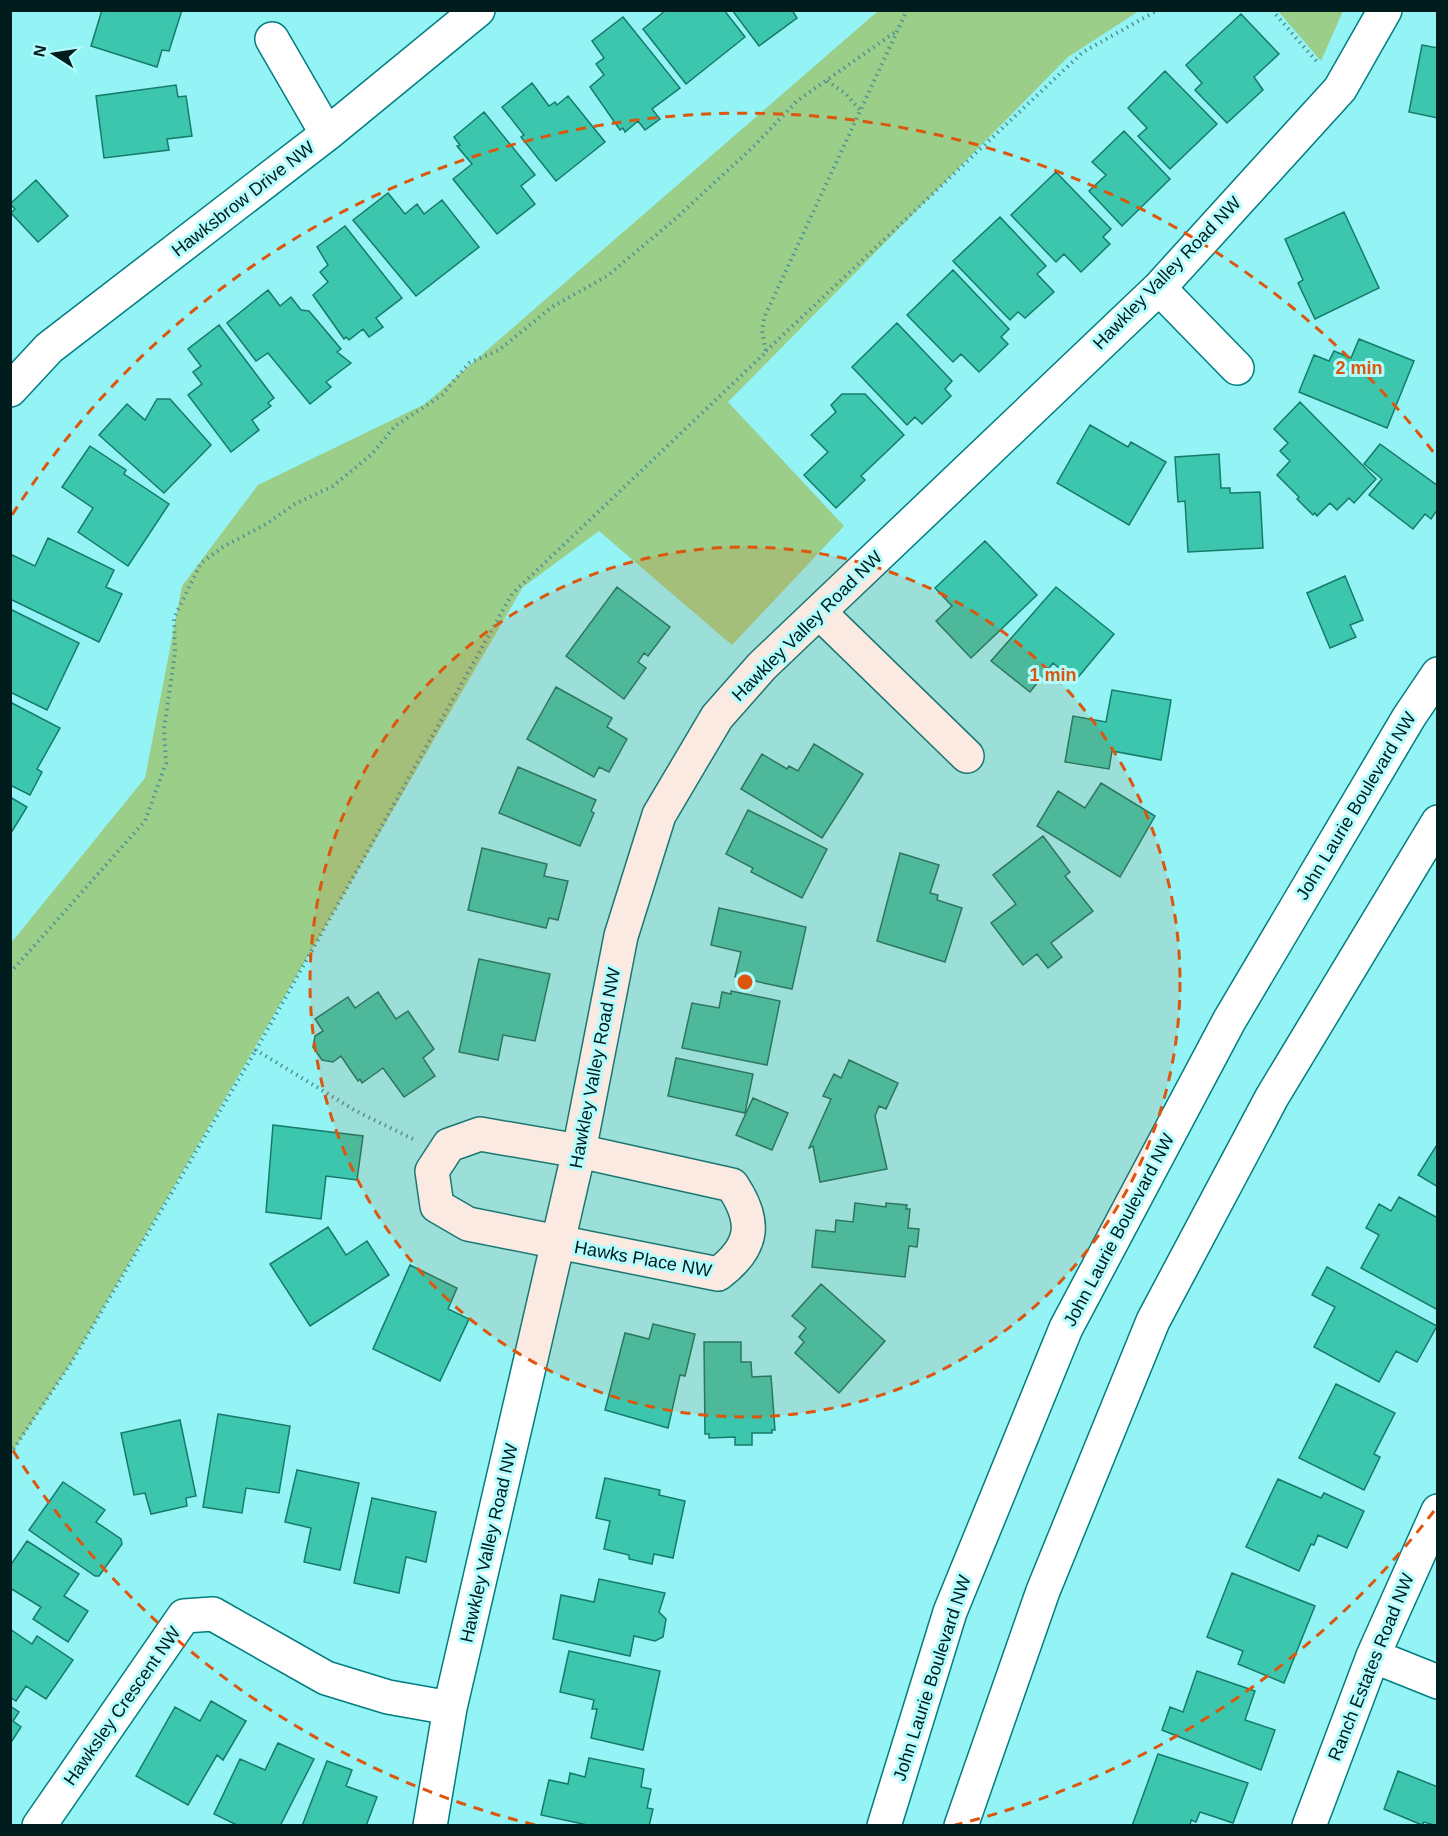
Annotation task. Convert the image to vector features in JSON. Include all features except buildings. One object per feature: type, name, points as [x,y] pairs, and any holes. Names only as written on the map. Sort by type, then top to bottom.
[{"type":"street","name":"Hawksbrow Drive NW","points":[[10,390],[50,348],[327,134],[478,10]]},
{"type":"street","name":"Hawkley Valley Road NW","points":[[430,1826],[450,1708],[579,1151],[621,936],[659,815],[717,717],[762,666],[1159,288],[1340,89],[1385,10]]},
{"type":"street","points":[[272,39],[327,134]]},
{"type":"street","points":[[1159,288],[1237,368]]},
{"type":"street","points":[[819,612],[967,756]]},
{"type":"street","name":"John Laurie Boulevard NW","points":[[884,1826],[950,1612],[1066,1328],[1229,1021],[1409,717],[1437,674]]},
{"type":"street","points":[[961,1826],[1043,1591],[1153,1321],[1272,1097],[1437,822]]},
{"type":"street","name":"Hawks Place NW","points":[[480,1134],[579,1151],[732,1185],[747,1207],[749,1235],[735,1262],[718,1274],[468,1224],[437,1206],[432,1171],[449,1145],[480,1134]]},
{"type":"street","name":"Ranch Estates Road NW","points":[[1310,1826],[1373,1656],[1437,1511]]},
{"type":"street","name":"Hawksley Crescent NW","points":[[39,1826],[184,1616],[213,1614],[326,1678],[388,1697],[450,1708]]},
{"type":"street","points":[[1373,1656],[1437,1682]]},
{"type":"path","points":[[766,352],[762,331],[764,318],[907,10]]},
{"type":"path","points":[[10,1454],[71,1363],[256,1050],[512,594],[1083,52],[1158,10]]},
{"type":"path","points":[[1272,10],[1320,65]]},
{"type":"path","points":[[10,973],[145,821],[166,763],[164,729],[175,652],[174,618],[201,563],[223,547],[266,525],[295,504],[333,486],[371,455],[395,426],[442,395],[460,371],[470,363],[499,350],[552,307],[607,276],[674,220],[752,148],[797,101],[898,30]]},
{"type":"path","points":[[826,81],[845,93],[860,110]]},
{"type":"path","points":[[256,1050],[356,1111],[419,1143]]},
{"type":"green space","points":[[878,11],[1139,11],[1068,57],[728,402],[844,526],[732,645],[599,531],[523,587],[71,1363],[11,1454],[11,943],[145,778],[182,586],[258,485],[425,404]]},
{"type":"green space","points":[[1278,11],[1343,11],[1321,61]]}]
